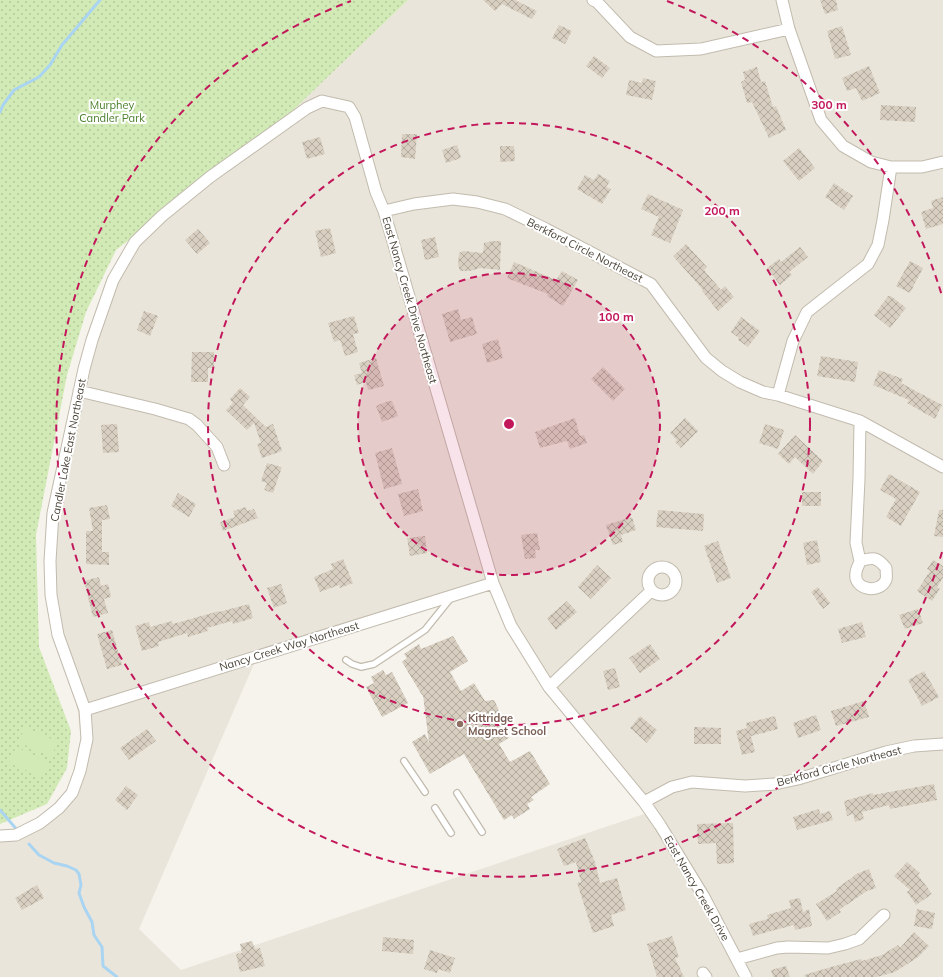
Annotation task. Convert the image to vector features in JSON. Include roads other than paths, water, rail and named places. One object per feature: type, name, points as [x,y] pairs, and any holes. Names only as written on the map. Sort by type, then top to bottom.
[{"type":"street","points":[[593,0],[597,2],[630,37],[656,51],[701,49],[789,29]]},
{"type":"street","points":[[782,0],[789,29],[821,120],[843,146],[871,162],[891,167],[922,167],[943,162]]},
{"type":"street","name":"East Nancy Creek Drive Northeast","points":[[268,135],[307,108],[322,101],[349,107],[355,117],[493,583]]},
{"type":"street","name":"Candler Lake East Northeast","points":[[0,836],[16,835],[40,823],[59,808],[72,793],[80,771],[87,739],[85,710],[58,635],[51,595],[50,561],[53,513],[79,391],[92,340],[113,280],[135,242],[162,216],[210,176],[268,135]]},
{"type":"street","points":[[778,395],[793,341],[806,312],[868,264],[878,245],[891,167]]},
{"type":"street","name":"Berkford Circle Northeast","points":[[384,211],[414,204],[453,199],[477,202],[505,209],[651,284],[706,358],[722,371],[740,382],[763,392],[778,395],[860,421],[943,466]]},
{"type":"street","points":[[79,391],[155,409],[189,419],[197,425],[217,447],[224,465]]},
{"type":"street","points":[[860,421],[856,543],[860,561]]},
{"type":"street","points":[[493,583],[511,626],[549,687],[644,802]]},
{"type":"street","name":"Nancy Creek Way Northeast","points":[[85,710],[493,583]]},
{"type":"street","points":[[549,687],[651,591]]},
{"type":"street","name":"Berkford Circle Northeast","points":[[644,802],[672,787],[692,782],[745,786],[775,784],[798,779],[886,752],[914,746],[943,744]]},
{"type":"street","name":"East Nancy Creek Drive","points":[[644,802],[660,825],[704,897],[746,977]]},
{"type":"street","points":[[737,959],[788,947],[828,948],[845,944],[859,939],[884,915]]},
{"type":"lane","points":[[346,660],[361,667],[374,664],[425,630],[453,595]]},
{"type":"lane","points":[[404,761],[425,792]]},
{"type":"lane","points":[[457,793],[482,832]]},
{"type":"lane","points":[[435,808],[451,833]]},
{"type":"waterway","points":[[0,112],[3,105],[14,90],[39,77],[50,65],[62,45],[100,0]]},
{"type":"waterway","points":[[0,810],[18,831]]},
{"type":"waterway","points":[[29,844],[39,855],[54,863],[76,870],[79,874],[81,885],[79,893],[92,922],[94,935],[102,947],[103,966],[117,977]]},
{"type":"place","name":"Kittridge Magnet School","points":[[460,724]]},
{"type":"park label","name":"Murphey Candler Park","points":[[112,111]]}]
